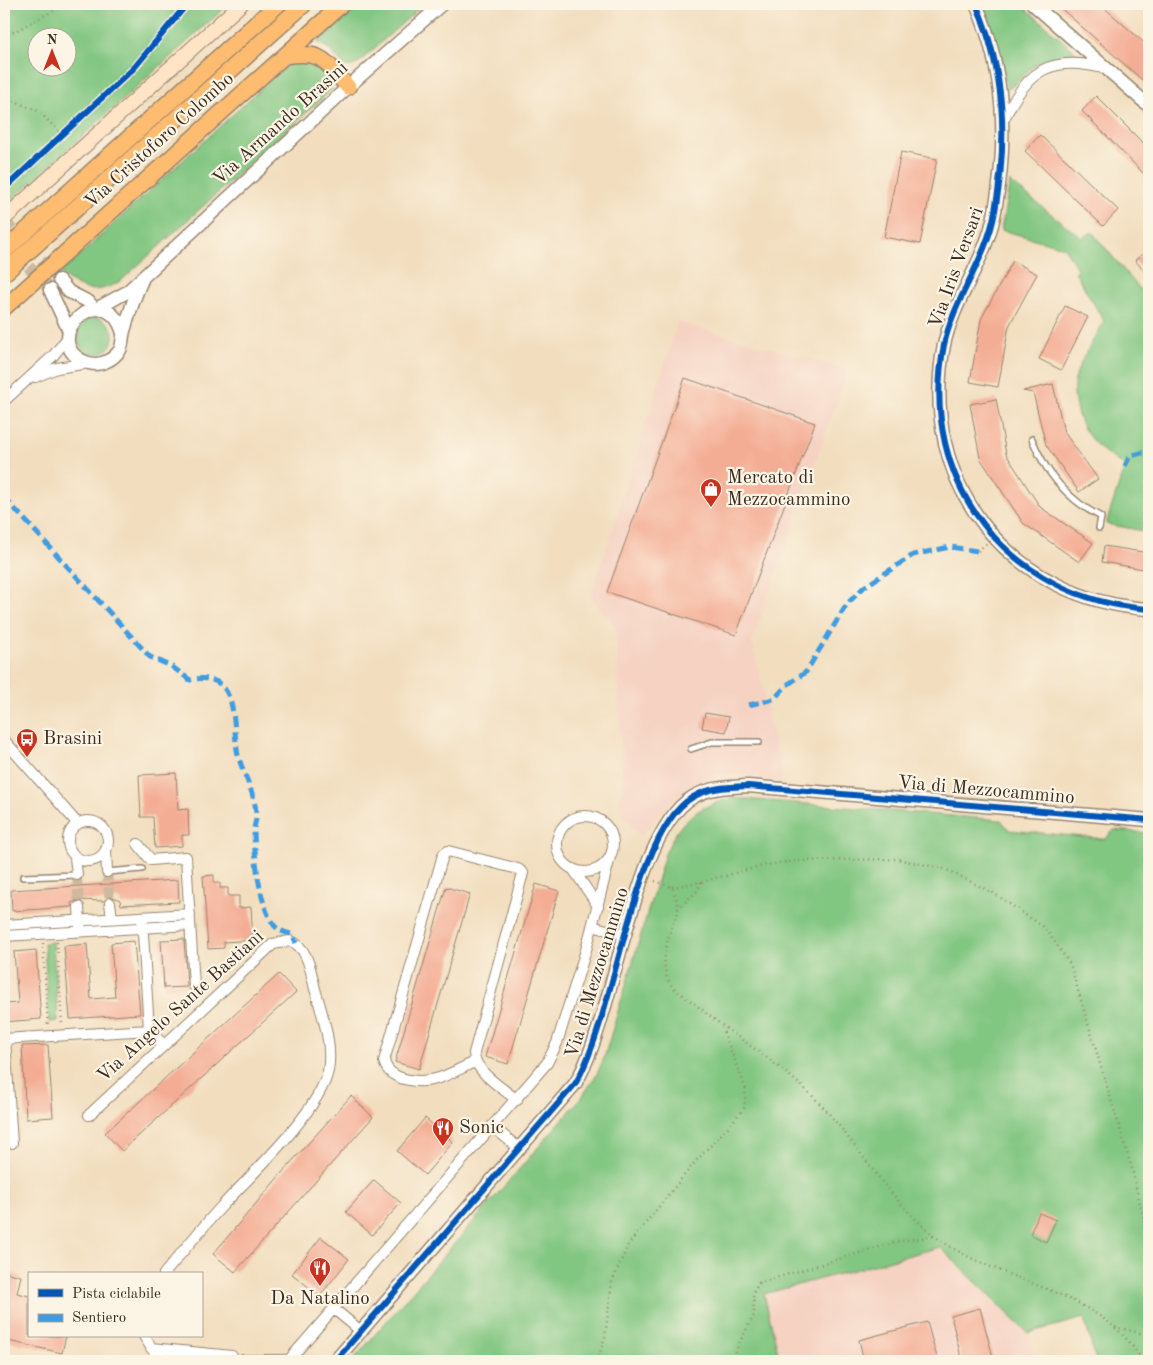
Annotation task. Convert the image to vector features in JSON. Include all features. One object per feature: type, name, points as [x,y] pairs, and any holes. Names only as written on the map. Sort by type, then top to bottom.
[{"type":"highway","name":"Via Cristoforo Colombo","points":[[4,251],[278,4]]},
{"type":"highway","name":"Via Cristoforo Colombo","points":[[4,273],[304,4]]},
{"type":"main road","points":[[4,219],[241,4]]},
{"type":"main road","name":"Via Cristoforo Colombo","points":[[4,308],[342,4]]},
{"type":"main road","points":[[284,56],[306,53],[318,56],[348,87]]},
{"type":"street","name":"Via Armando Brasini","points":[[4,401],[53,356],[69,334],[77,317],[119,298],[348,87],[442,4]]},
{"type":"street","name":"Via Iris Versari","points":[[976,4],[992,49],[1004,119],[1000,174],[992,224],[956,310],[943,355],[940,414],[950,462],[961,488],[978,517],[1000,544],[1024,566],[1050,582],[1078,595],[1123,606],[1149,609]]},
{"type":"street","points":[[1033,4],[1149,106]]},
{"type":"street","points":[[1004,119],[1018,90],[1042,70],[1071,63],[1109,70]]},
{"type":"street","name":"Via Armando Brasini","points":[[26,382],[53,369],[90,363],[98,364],[114,357],[120,350],[123,333],[136,293],[145,274]]},
{"type":"street","points":[[59,280],[68,292],[89,302],[95,309],[108,313],[115,318],[123,333]]},
{"type":"street","points":[[50,290],[69,334],[74,354],[90,363]]},
{"type":"street","points":[[4,740],[78,824]]},
{"type":"street","name":"Via di Mezzocammino","points":[[335,1361],[566,1097],[583,1072],[595,1042],[644,877],[660,834],[677,810],[702,793],[733,787],[755,787],[1149,820]]},
{"type":"street","points":[[150,1348],[232,1356],[243,1360],[288,1360],[517,1100],[553,1053],[598,906],[613,846],[608,827],[591,817],[580,817],[564,826],[559,834],[557,845],[564,862],[573,869],[598,906]]},
{"type":"street","points":[[77,874],[75,857],[68,846],[69,833],[78,824],[90,822],[102,827],[108,838],[106,850],[107,872]]},
{"type":"street","points":[[138,844],[151,860],[186,857],[194,986]]},
{"type":"street","points":[[75,857],[93,861],[98,859],[106,850]]},
{"type":"street","points":[[475,1062],[442,1077],[417,1081],[394,1074],[387,1069],[384,1061],[442,855],[448,851],[518,869],[524,875],[474,1048],[475,1062],[517,1100]]},
{"type":"street","points":[[573,869],[583,872],[595,870],[604,865],[610,856]]},
{"type":"street","points":[[110,902],[112,918]]},
{"type":"street","points":[[79,907],[81,932]]},
{"type":"street","points":[[4,925],[190,914]]},
{"type":"street","points":[[142,917],[150,1030],[164,1046]]},
{"type":"street","points":[[41,923],[42,934]]},
{"type":"street","points":[[4,936],[190,925]]},
{"type":"street","points":[[592,926],[626,935]]},
{"type":"street","name":"Via Angelo Sante Bastiani","points":[[89,1115],[273,944],[290,941],[302,949],[312,977],[328,1042],[329,1058],[324,1084],[303,1117],[210,1219],[166,1272]]},
{"type":"street","points":[[12,1143],[5,1039],[150,1030]]},
{"type":"street","points":[[493,1127],[520,1149]]},
{"type":"street","points":[[334,1309],[362,1332]]},
{"type":"street","points":[[145,1338],[160,1361]]},
{"type":"street","points":[[213,1361],[223,1356],[232,1356]]},
{"type":"lane","points":[[1032,439],[1056,482],[1068,496],[1101,517],[1099,528]]},
{"type":"lane","points":[[691,749],[720,742],[758,742]]},
{"type":"lane","points":[[107,872],[142,870]]},
{"type":"lane","points":[[23,877],[77,874]]},
{"type":"path","points":[[4,37],[66,4]]},
{"type":"path","points":[[4,97],[38,111],[63,135]]},
{"type":"path","points":[[56,141],[70,128]]},
{"type":"path","points":[[644,877],[672,887],[701,882],[766,865],[794,861],[897,859],[945,869],[995,894],[1045,928],[1070,964],[1132,1169],[1145,1226],[1149,1278]]},
{"type":"path","points":[[701,882],[697,891],[678,909],[666,945],[664,966],[671,985],[722,1027],[798,1082],[848,1136],[893,1195],[935,1236],[1001,1271],[1083,1306],[1128,1340],[1142,1361]]},
{"type":"path","points":[[672,887],[678,909]]},
{"type":"path","points":[[42,934],[49,1036]]},
{"type":"path","points":[[56,934],[63,1036]]},
{"type":"path","points":[[597,1361],[606,1337],[612,1282],[628,1245],[695,1162],[744,1108],[746,1089],[722,1027]]},
{"type":"path","points":[[730,1361],[754,1315],[753,1293],[759,1283],[896,1242],[935,1236]]},
{"type":"path","points":[[1113,1327],[1149,1335]]},
{"type":"shaded area","points":[[678,322],[848,370],[752,642],[784,783],[736,773],[716,775],[674,798],[641,837],[618,808],[623,787],[615,625],[591,597]]},
{"type":"shaded area","points":[[941,1247],[1028,1333],[1035,1361],[780,1361],[763,1294]]},
{"type":"green space","points":[[4,4],[185,4],[132,66],[4,186]]},
{"type":"green space","points":[[193,4],[229,4],[6,205],[4,194],[136,70]]},
{"type":"green space","points":[[359,4],[424,4],[357,64],[344,66],[328,48],[317,42]]},
{"type":"green space","points":[[982,4],[1021,4],[1079,55],[1052,59],[1037,64],[1013,86],[1007,89],[991,26]]},
{"type":"green space","points":[[313,59],[328,73],[332,81],[330,91],[123,279],[106,288],[90,290],[82,288],[60,273],[291,61]]},
{"type":"green space","points":[[1010,182],[1082,238],[1092,232],[1149,300],[1149,532],[1106,524],[1125,466],[1107,454],[1086,432],[1078,413],[1074,390],[1080,364],[1104,321],[1075,272],[1078,270],[1064,247],[1001,230]]},
{"type":"green space","points":[[95,318],[107,324],[113,336],[107,348],[95,354],[83,348],[77,336],[83,324]]},
{"type":"green space","points":[[734,798],[1001,820],[1009,830],[1105,839],[1114,830],[1149,833],[1149,1361],[1096,1361],[1084,1318],[1028,1333],[940,1247],[764,1294],[780,1361],[352,1361],[582,1097],[597,1074],[604,1058],[665,854],[671,842],[691,816],[710,805]]},
{"type":"green space","points":[[53,942],[58,1021],[49,1022],[44,943]]},
{"type":"building","points":[[1056,4],[1100,4],[1149,47],[1149,86]]},
{"type":"building","points":[[1096,96],[1149,149],[1149,179],[1082,111]]},
{"type":"building","points":[[1040,135],[1118,210],[1103,226],[1025,151]]},
{"type":"building","points":[[901,152],[937,159],[920,244],[884,237]]},
{"type":"building","points":[[1149,249],[1149,277],[1135,260]]},
{"type":"building","points":[[1013,261],[1037,274],[1009,326],[998,387],[970,382],[981,319]]},
{"type":"building","points":[[1065,306],[1088,317],[1061,370],[1039,359]]},
{"type":"building","name":"Mercato di Mezzocammino","points":[[685,378],[815,423],[736,635],[607,592]]},
{"type":"building","points":[[1053,384],[1064,432],[1098,479],[1079,492],[1046,445],[1033,393],[1023,391]]},
{"type":"building","points":[[996,399],[1006,454],[1040,507],[1093,543],[1079,562],[1023,523],[980,458],[970,404]]},
{"type":"building","points":[[1104,546],[1149,553],[1149,570],[1102,562]]},
{"type":"building","points":[[705,713],[729,717],[726,732],[702,728]]},
{"type":"building","points":[[176,773],[178,810],[188,809],[189,835],[182,835],[182,846],[155,848],[153,817],[141,817],[139,775]]},
{"type":"building","points":[[214,875],[214,883],[220,883],[220,888],[228,888],[228,896],[239,896],[239,908],[251,907],[253,940],[224,942],[224,948],[208,949],[203,876]]},
{"type":"building","points":[[178,880],[179,902],[121,905],[120,900],[110,896],[104,901],[78,900],[71,903],[72,907],[12,911],[11,890]]},
{"type":"building","points":[[536,884],[559,891],[508,1064],[485,1057]]},
{"type":"building","points":[[446,887],[470,894],[419,1069],[395,1062]]},
{"type":"building","points":[[184,939],[187,987],[164,988],[161,940]]},
{"type":"building","points":[[134,941],[140,1014],[70,1019],[64,946],[87,944],[91,999],[115,997],[111,943]]},
{"type":"building","points":[[36,950],[41,1019],[4,1022],[4,1004],[18,1003],[14,952]]},
{"type":"building","points":[[279,974],[296,992],[122,1151],[105,1133]]},
{"type":"building","points":[[48,1045],[53,1117],[26,1119],[22,1046]]},
{"type":"building","points":[[351,1096],[373,1117],[235,1272],[213,1254],[286,1168]]},
{"type":"building","points":[[425,1118],[453,1142],[425,1175],[397,1151]]},
{"type":"building","points":[[374,1180],[401,1203],[372,1235],[346,1212]]},
{"type":"building","points":[[1039,1213],[1056,1220],[1046,1242],[1030,1234]]},
{"type":"building","points":[[321,1237],[349,1259],[320,1296],[292,1274]]},
{"type":"building","points":[[4,1272],[21,1276],[17,1293],[28,1296],[28,1338],[66,1338],[62,1353],[4,1340]]},
{"type":"building","points":[[980,1308],[994,1361],[962,1361],[951,1316]]},
{"type":"building","points":[[927,1322],[938,1361],[864,1361],[859,1340]]},
{"type":"tunnel","points":[[4,221],[59,280]]},
{"type":"tunnel","points":[[4,240],[50,290]]},
{"type":"tunnel","points":[[107,872],[110,903]]},
{"type":"tunnel","points":[[77,875],[79,907]]},
{"type":"marked path","points":[[1125,466],[1130,456],[1149,451]]},
{"type":"marked path","points":[[4,497],[150,657],[171,666],[190,680],[206,679],[218,683],[226,690],[231,701],[238,755],[255,806],[255,852],[262,897],[272,922],[278,929],[293,935],[296,943]]},
{"type":"marked path","points":[[749,705],[774,699],[787,685],[806,672],[847,604],[864,587],[913,555],[950,547],[978,551]]},
{"type":"cycle path","points":[[4,189],[134,68],[187,4]]},
{"type":"cycle path","points":[[976,4],[986,29],[998,80],[1001,106],[1002,158],[991,229],[955,311],[944,345],[939,396],[945,443],[960,487],[984,525],[1016,558],[1055,583],[1099,601],[1149,609]]},
{"type":"cycle path","points":[[335,1361],[575,1084],[589,1054],[602,1016],[626,929],[655,847],[672,817],[693,797],[713,789],[748,786],[1149,820]]},
{"type":"place","name":"Mercato di Mezzocammino","points":[[711,508]]},
{"type":"place","name":"Brasini","points":[[27,758]]},
{"type":"place","name":"Sonic","points":[[443,1147]]},
{"type":"place","name":"Da Natalino","points":[[320,1287]]}]
